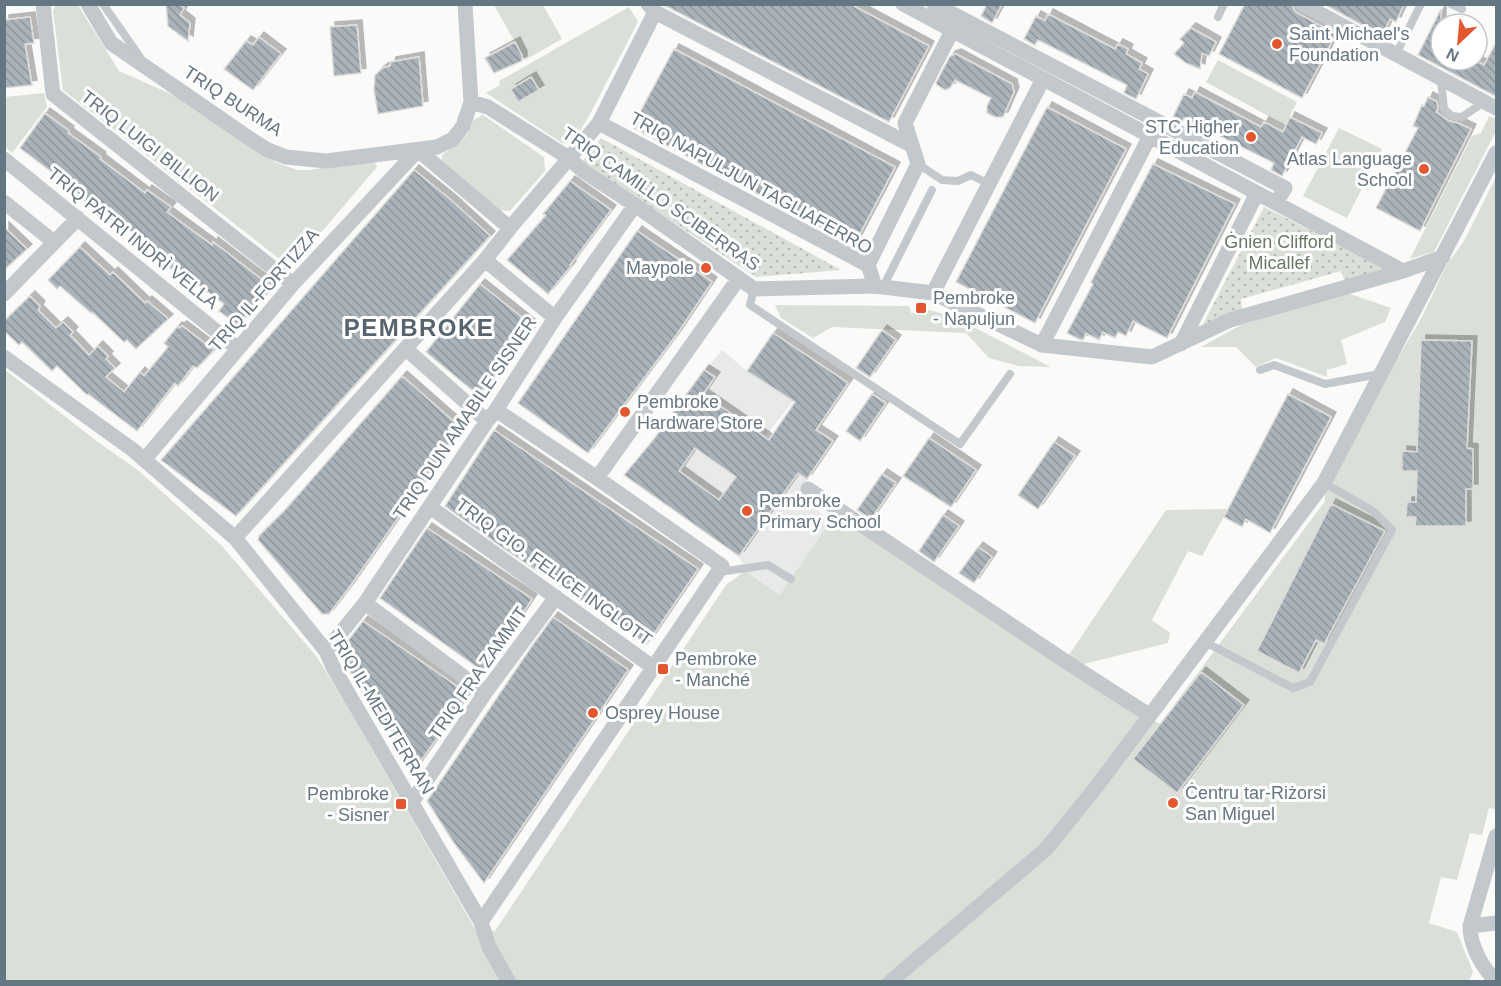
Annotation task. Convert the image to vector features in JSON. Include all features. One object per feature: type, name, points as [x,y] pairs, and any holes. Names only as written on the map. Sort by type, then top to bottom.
[{"type":"street","name":"TRIQ BURMA","points":[[88,4],[111,44],[252,140],[286,157],[326,161],[437,147],[453,139],[463,126],[471,102]]},
{"type":"street","points":[[465,4],[471,102]]},
{"type":"street","points":[[903,4],[1403,271]]},
{"type":"street","points":[[934,4],[1286,188],[1276,203]]},
{"type":"street","points":[[1302,4],[1490,105]]},
{"type":"street","name":"TRIQ LUIGI BILLION","points":[[43,5],[53,94],[293,284]]},
{"type":"street","points":[[235,538],[485,260],[599,123],[651,8],[911,145]]},
{"type":"street","points":[[868,266],[918,164],[905,123],[952,31]]},
{"type":"street","points":[[933,292],[1043,80]]},
{"type":"street","name":"TRIQ CAMILLO SCIBERRAS","points":[[471,102],[488,107],[570,158],[583,171],[754,289],[879,286]]},
{"type":"street","name":"TRIQ NAPULJUN TAGLIAFERRO","points":[[599,123],[868,266],[879,286]]},
{"type":"street","points":[[1042,345],[1150,136]]},
{"type":"street","points":[[417,150],[510,228]]},
{"type":"street","name":"TRIQ IL-FORTIZZA","points":[[144,460],[293,284],[417,150]]},
{"type":"street","points":[[890,981],[1046,849],[1094,790],[1324,483],[1497,153]]},
{"type":"street","name":"TRIQ PATRI INDRÌ VELLA","points":[[4,159],[237,348]]},
{"type":"street","points":[[1181,344],[1257,193]]},
{"type":"street","points":[[4,202],[54,242]]},
{"type":"street","name":"TRIQ DUN AMABILE SISNER","points":[[326,651],[365,603],[555,318],[635,205]]},
{"type":"street","points":[[4,294],[78,218]]},
{"type":"street","points":[[879,286],[933,292],[1042,345],[1152,357],[1230,320],[1403,271],[1443,257]]},
{"type":"street","points":[[485,260],[555,318]]},
{"type":"street","points":[[597,478],[739,278]]},
{"type":"street","points":[[406,349],[492,415],[597,478],[719,570],[481,922]]},
{"type":"street","name":"TRIQ IL-MEDITERRAN","points":[[4,357],[144,460],[235,538],[326,651],[333,667],[481,922],[489,947],[509,981]]},
{"type":"street","points":[[808,489],[1149,715]]},
{"type":"street","name":"TRIQ GIO. FELICE INGLOTT","points":[[430,507],[654,668]]},
{"type":"street","name":"TRIQ FRA ZAMMIT","points":[[412,802],[485,693],[556,597]]},
{"type":"street","points":[[365,603],[485,693]]},
{"type":"street","points":[[1497,836],[1470,926],[1470,939],[1487,972],[1497,981]]},
{"type":"street","points":[[1470,926],[1497,924]]},
{"type":"lane","points":[[103,4],[148,69]]},
{"type":"lane","points":[[1218,16],[1224,4]]},
{"type":"lane","points":[[1396,54],[1421,4]]},
{"type":"lane","points":[[1451,4],[1462,9]]},
{"type":"lane","points":[[1441,78],[1444,109],[1452,116],[1462,117],[1490,105]]},
{"type":"lane","points":[[918,164],[942,180],[958,181],[971,175],[989,183]]},
{"type":"lane","points":[[879,286],[932,190]]},
{"type":"lane","points":[[754,289],[750,304],[960,444],[1010,374]]},
{"type":"lane","points":[[1260,370],[1274,365],[1325,384],[1380,374]]},
{"type":"lane","points":[[1205,642],[1293,688],[1310,682],[1392,530],[1373,511],[1324,483]]},
{"type":"lane","points":[[719,570],[768,565],[791,579]]},
{"type":"shaded area","name":"Pembroke Primary School","points":[[722,350],[747,371],[793,401],[759,444],[807,479],[806,501],[924,586],[873,660],[745,571],[739,556],[624,475],[654,439],[704,370]]},
{"type":"green space","points":[[56,5],[78,5],[119,71],[189,102],[275,162],[297,170],[371,160],[377,167],[295,263],[286,264],[63,90],[53,11]]},
{"type":"green space","points":[[494,5],[543,5],[562,39],[525,60]]},
{"type":"green space","points":[[629,7],[638,22],[573,142],[562,143],[486,93],[500,85],[499,81]]},
{"type":"green space","points":[[1218,60],[1297,102],[1285,125],[1206,82]]},
{"type":"green space","points":[[44,93],[47,107],[12,153],[5,147],[5,97]]},
{"type":"green space","points":[[483,115],[544,157],[545,171],[510,211],[495,210],[442,165],[442,155],[465,137],[473,120]]},
{"type":"green space","points":[[1489,116],[1496,119],[1496,131],[1434,252],[1410,259],[1472,136],[1481,133]]},
{"type":"green space","points":[[1339,128],[1382,149],[1347,218],[1303,196]]},
{"type":"green space","points":[[601,138],[841,270],[756,277],[582,162]]},
{"type":"green space","points":[[1496,177],[1496,809],[1489,808],[1482,835],[1470,833],[1457,880],[1441,877],[1429,923],[1457,932],[1473,972],[1469,981],[5,981],[4,369],[139,471],[221,545],[317,657],[474,927],[495,931],[726,585],[745,571],[780,595],[831,521],[847,532],[848,526],[855,525],[1160,724],[1325,501],[1324,483],[1422,317],[1446,266],[1464,241]]},
{"type":"green space","name":"Ġnien Clifford Micallef","points":[[1264,207],[1385,268],[1345,282],[1341,271],[1241,299],[1242,311],[1203,324]]},
{"type":"green space","points":[[1347,293],[1391,308],[1385,322],[1341,340],[1347,364],[1327,370],[1327,377],[1276,358],[1256,367],[1236,347],[1201,347],[1241,325]]},
{"type":"green space","points":[[775,305],[909,306],[911,313],[925,314],[929,310],[952,316],[1051,367],[1019,366],[989,358],[966,333],[832,327],[813,338],[781,318]]},
{"type":"green space","points":[[1228,509],[1202,556],[1188,551],[1152,620],[1170,633],[1168,643],[1076,666],[1067,658],[1166,510]]},
{"type":"building","points":[[166,4],[179,4],[184,8],[180,15],[190,23],[188,41],[168,26]]},
{"type":"building","points":[[662,4],[850,4],[929,46],[889,122]]},
{"type":"building","points":[[987,4],[1002,4],[992,23],[981,16]]},
{"type":"building","name":"Saint Michael's Foundation","points":[[1245,4],[1292,4],[1297,13],[1336,34],[1302,98],[1219,54]]},
{"type":"building","points":[[1324,4],[1404,4],[1396,22],[1390,19],[1382,36]]},
{"type":"building","points":[[1048,14],[1115,49],[1118,44],[1128,49],[1126,54],[1142,63],[1139,69],[1148,74],[1136,99],[1124,93],[1127,85],[1038,40],[1035,45],[1024,39],[1036,16],[1045,21]]},
{"type":"building","points":[[30,17],[34,43],[25,44],[32,85],[4,88],[4,20]]},
{"type":"building","points":[[357,25],[361,73],[334,76],[330,27]]},
{"type":"building","points":[[1191,28],[1216,42],[1209,56],[1202,53],[1200,69],[1174,54],[1184,43],[1180,39]]},
{"type":"building","points":[[1429,33],[1429,61],[1418,55]]},
{"type":"building","points":[[259,37],[281,54],[253,90],[224,69],[246,41],[253,45]]},
{"type":"building","points":[[1497,41],[1497,97],[1450,72],[1489,72],[1489,56]]},
{"type":"building","points":[[515,42],[522,61],[494,73],[485,58]]},
{"type":"building","points":[[674,49],[895,167],[854,245],[632,127]]},
{"type":"building","points":[[956,54],[1012,84],[1014,92],[1003,117],[995,117],[987,113],[987,106],[991,98],[955,80],[950,88],[945,90],[937,85],[950,56]]},
{"type":"building","points":[[419,57],[423,106],[378,114],[374,90],[375,75],[383,68],[390,66],[391,62]]},
{"type":"building","points":[[531,77],[539,90],[518,102],[511,89]]},
{"type":"building","name":"STC Higher Education","points":[[1195,92],[1261,127],[1264,122],[1283,132],[1290,117],[1322,133],[1316,144],[1302,137],[1282,176],[1271,170],[1274,163],[1184,118],[1182,122],[1173,117],[1184,94],[1192,98]]},
{"type":"building","name":"Atlas Language School","points":[[1428,97],[1437,102],[1436,112],[1449,121],[1471,129],[1420,231],[1376,208],[1418,128],[1413,126]]},
{"type":"building","points":[[1047,107],[1126,149],[1035,323],[956,282]]},
{"type":"building","points":[[45,113],[145,193],[147,190],[171,207],[167,212],[212,245],[213,242],[270,286],[238,325],[219,311],[224,304],[177,269],[175,272],[152,254],[155,249],[109,215],[107,218],[84,201],[85,199],[20,148]]},
{"type":"building","points":[[1153,164],[1235,204],[1167,338],[1133,321],[1126,336],[1118,332],[1115,338],[1103,332],[1099,340],[1086,333],[1083,340],[1079,339],[1067,333]]},
{"type":"building","points":[[414,170],[490,236],[236,516],[161,460]]},
{"type":"building","points":[[570,181],[611,210],[548,294],[507,260],[546,215],[543,214]]},
{"type":"building","points":[[4,227],[27,249],[4,270]]},
{"type":"building","points":[[637,231],[712,282],[677,334],[588,453],[518,403]]},
{"type":"building","points":[[80,247],[110,275],[113,272],[145,303],[147,301],[168,319],[136,349],[127,340],[124,342],[60,286],[57,289],[48,280]]},
{"type":"building","points":[[480,284],[534,327],[478,395],[426,352]]},
{"type":"building","points":[[30,296],[40,306],[38,310],[56,328],[63,322],[73,332],[70,335],[89,355],[98,346],[108,356],[106,359],[115,368],[106,377],[124,392],[140,372],[144,376],[168,347],[164,343],[177,327],[182,326],[214,350],[197,368],[193,366],[178,386],[175,383],[137,431],[87,395],[57,366],[52,371],[22,342],[19,345],[4,331],[4,321]]},
{"type":"building","points":[[882,330],[896,340],[870,377],[856,368]]},
{"type":"building","points":[[773,333],[848,383],[816,430],[833,441],[807,479],[798,473],[739,556],[624,475],[654,439],[704,370],[715,377],[703,394],[769,440],[795,402],[747,371]],"holes":[[[695,448],[736,477],[719,500],[679,471]]]},
{"type":"building","points":[[1421,340],[1472,341],[1467,448],[1473,449],[1473,489],[1466,489],[1466,526],[1415,526],[1416,517],[1406,517],[1407,502],[1416,502],[1417,471],[1402,471],[1402,451],[1417,452]]},
{"type":"building","points":[[402,376],[461,428],[351,585],[329,614],[322,614],[258,540],[259,536],[285,510]]},
{"type":"building","points":[[872,394],[886,403],[860,441],[846,431]]},
{"type":"building","points":[[1288,394],[1331,417],[1270,533],[1246,519],[1242,527],[1224,517]]},
{"type":"building","points":[[494,430],[698,569],[647,644],[503,548],[445,506]]},
{"type":"building","points":[[929,438],[976,470],[951,507],[903,476]]},
{"type":"building","points":[[1054,442],[1075,456],[1038,509],[1018,495]]},
{"type":"building","points":[[882,474],[896,483],[871,519],[857,510]]},
{"type":"building","points":[[1331,504],[1385,531],[1324,644],[1316,640],[1299,673],[1257,651]]},
{"type":"building","points":[[943,515],[959,526],[934,562],[919,551]]},
{"type":"building","points":[[427,528],[532,599],[484,672],[380,598]]},
{"type":"building","points":[[978,547],[992,557],[974,583],[959,573]]},
{"type":"building","points":[[553,617],[628,670],[484,883],[454,843],[427,801]]},
{"type":"building","points":[[363,621],[468,694],[415,769],[338,654]]},
{"type":"building","points":[[1201,672],[1244,705],[1177,793],[1133,759]]},
{"type":"place","name":"Saint Michael's Foundation","points":[[1277,44]]},
{"type":"place","name":"STC Higher Education","points":[[1251,137]]},
{"type":"place","name":"Atlas Language School","points":[[1424,169]]},
{"type":"place","name":"Maypole","points":[[706,268]]},
{"type":"place","name":"Pembroke - Napuljun","points":[[921,308]]},
{"type":"place","name":"Pembroke Hardware Store","points":[[625,412]]},
{"type":"place","name":"Pembroke Primary School","points":[[747,511]]},
{"type":"place","name":"Pembroke - Manché","points":[[663,669]]},
{"type":"place","name":"Osprey House","points":[[593,713]]},
{"type":"place","name":"Ċentru tar-Riżorsi San Miguel","points":[[1173,803]]},
{"type":"place","name":"Pembroke - Sisner","points":[[401,804]]},
{"type":"district","name":"PEMBROKE","points":[[419,328]]}]
